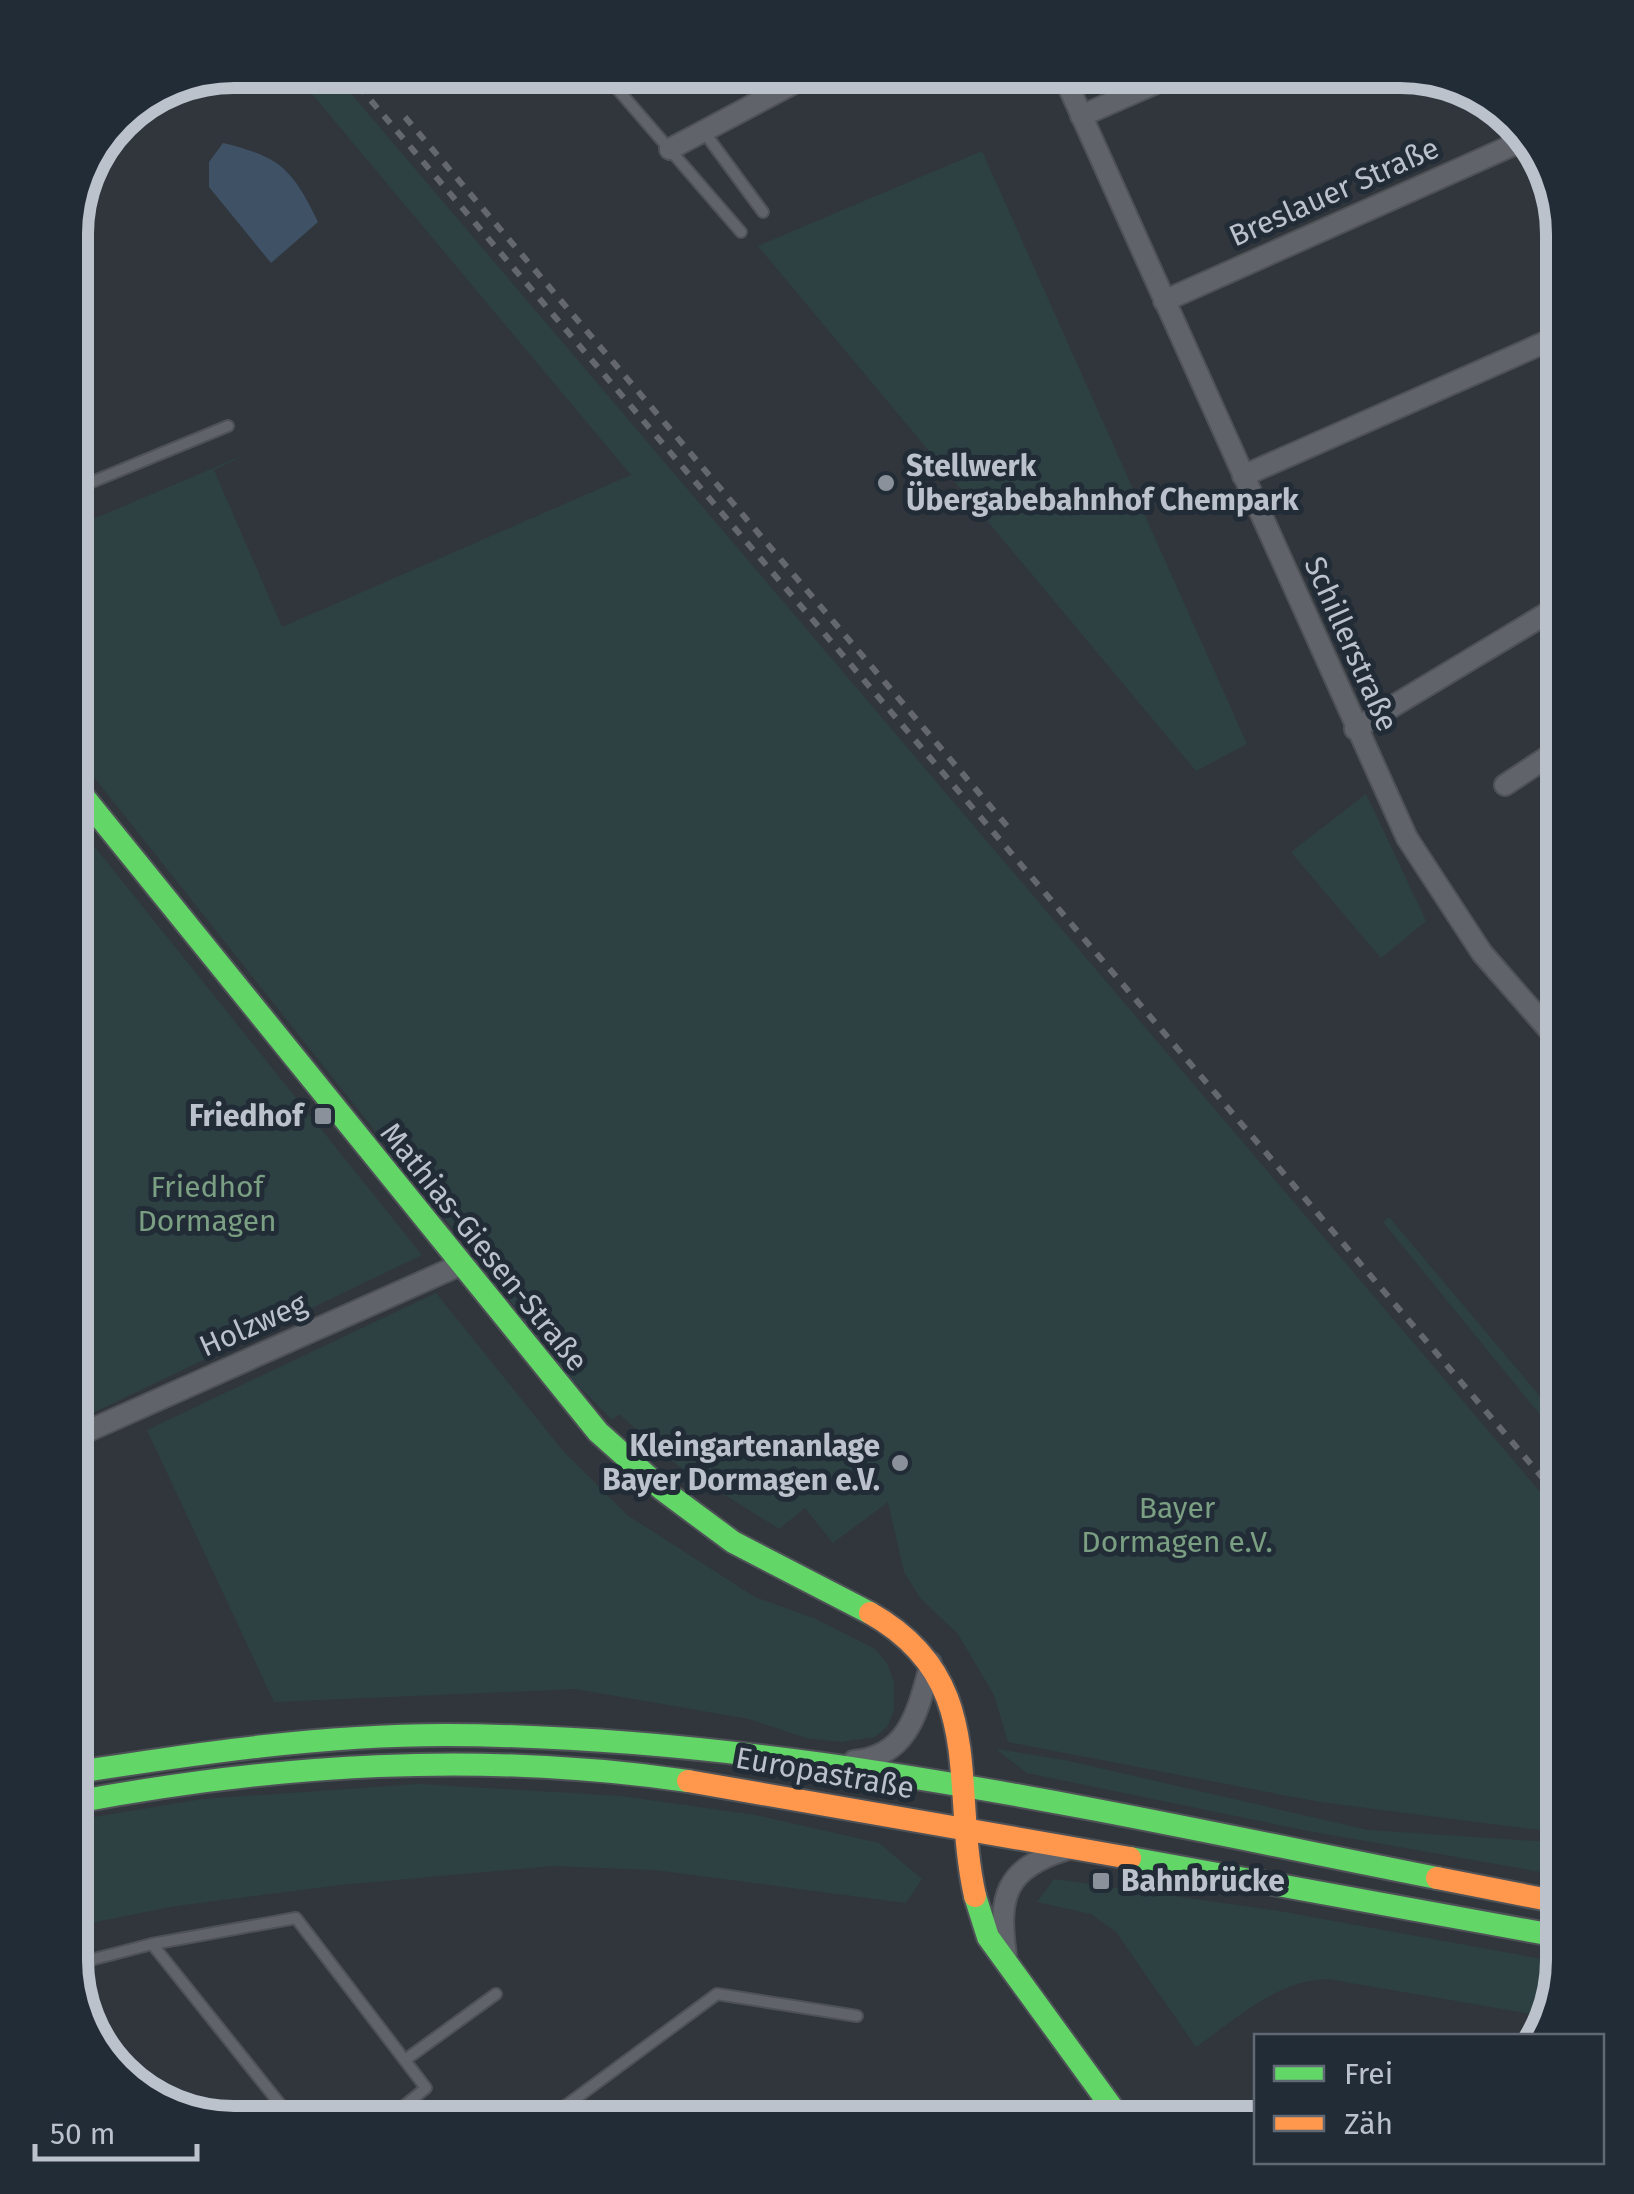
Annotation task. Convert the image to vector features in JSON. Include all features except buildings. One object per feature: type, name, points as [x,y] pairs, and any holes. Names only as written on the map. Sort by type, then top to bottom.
[{"type":"main road","name":"Mathias-Giesen-Straße","points":[[88,802],[562,1394],[644,1476],[736,1544],[886,1624],[931,1663],[955,1710],[964,1827],[975,1902],[1008,1968],[1111,2106]]},
{"type":"main road","name":"Europastraße","points":[[88,1771],[302,1741],[431,1736],[600,1739],[828,1764],[961,1786],[1546,1900]]},
{"type":"main road","name":"Europastraße","points":[[88,1800],[302,1770],[500,1766],[645,1775],[964,1827],[1546,1934]]},
{"type":"street","points":[[670,150],[786,88]]},
{"type":"street","name":"Schillerstraße","points":[[1069,88],[1355,730],[1407,838],[1482,953],[1546,1027]]},
{"type":"street","points":[[1081,116],[1145,88]]},
{"type":"street","name":"Breslauer Straße","points":[[1164,300],[1515,144]]},
{"type":"street","points":[[1243,476],[1546,342]]},
{"type":"street","points":[[1355,730],[1546,614]]},
{"type":"street","points":[[1505,785],[1546,758]]},
{"type":"street","name":"Holzweg","points":[[88,1432],[460,1265]]},
{"type":"street","points":[[828,1764],[869,1760],[902,1740],[914,1721],[931,1663]]},
{"type":"street","points":[[1008,1968],[1002,1920],[1014,1876],[1033,1860],[1073,1848]]},
{"type":"lane","points":[[617,88],[741,232]]},
{"type":"lane","points":[[704,132],[763,212]]},
{"type":"lane","points":[[88,484],[228,426]]},
{"type":"lane","points":[[88,1961],[152,1944],[296,1918],[426,2088],[404,2106]]},
{"type":"lane","points":[[152,1944],[282,2106]]},
{"type":"lane","points":[[404,2060],[496,1994]]},
{"type":"lane","points":[[565,2106],[717,1994],[857,2016]]},
{"type":"green space","name":"Bayer Dormagen e.V.","points":[[307,88],[346,88],[1546,1499],[1546,1831],[1320,1802],[1008,1742],[994,1695],[958,1634],[921,1599],[904,1572],[888,1502],[833,1543],[805,1508],[779,1529],[677,1465],[619,1414],[612,1420],[573,1380],[88,770],[88,521],[251,452],[214,470],[282,627],[631,475]]},
{"type":"green space","points":[[982,151],[1247,744],[1196,771],[758,246]]},
{"type":"green space","points":[[1366,794],[1426,921],[1381,958],[1291,852]]},
{"type":"green space","name":"Friedhof Dormagen","points":[[88,838],[422,1255],[88,1415]]},
{"type":"green space","points":[[1389,1217],[1546,1404],[1546,1422],[1383,1222]]},
{"type":"green space","points":[[436,1293],[563,1451],[627,1515],[755,1597],[816,1619],[875,1649],[887,1663],[894,1682],[894,1711],[887,1727],[875,1737],[841,1742],[806,1738],[749,1719],[576,1689],[274,1702],[147,1430]]},
{"type":"green space","points":[[996,1749],[1069,1761],[1368,1830],[1546,1842],[1546,1873],[1303,1830],[1027,1773]]},
{"type":"green space","points":[[419,1784],[621,1796],[755,1815],[879,1843],[922,1879],[906,1903],[655,1870],[552,1866],[340,1885],[176,1906],[88,1923],[88,1818],[203,1799]]},
{"type":"green space","points":[[1054,1879],[1279,1911],[1546,1960],[1542,1998],[1536,2015],[1328,1979],[1309,1981],[1274,1993],[1196,2047],[1116,1932],[1091,1914],[1037,1902]]},
{"type":"water","points":[[223,143],[259,154],[282,168],[300,189],[318,222],[271,263],[209,187],[209,162]]},
{"type":"railway","points":[[360,88],[1546,1482]]},
{"type":"railway","points":[[405,117],[1007,826]]},
{"type":"traffic: fast","points":[[88,802],[598,1432],[663,1490],[733,1542],[870,1613]]},
{"type":"traffic: fast","points":[[88,1770],[350,1738],[445,1735],[570,1739],[695,1749],[944,1782],[1437,1878]]},
{"type":"traffic: fast","points":[[88,1800],[224,1779],[378,1766],[533,1766],[688,1781]]},
{"type":"traffic: fast","points":[[1130,1858],[1546,1934]]},
{"type":"traffic: fast","points":[[975,1896],[988,1937],[1111,2106]]},
{"type":"traffic: slow","points":[[870,1613],[908,1640],[933,1670],[949,1703],[958,1738],[975,1896]]},
{"type":"traffic: slow","points":[[688,1781],[1130,1858]]},
{"type":"traffic: slow","points":[[1437,1878],[1546,1899]]},
{"type":"place","name":"Stellwerk Übergabebahnhof Chempark","points":[[886,483]]},
{"type":"place","name":"Friedhof","points":[[323,1116]]},
{"type":"place","name":"Kleingartenanlage Bayer Dormagen e.V.","points":[[900,1463]]},
{"type":"place","name":"Bahnbrücke","points":[[1101,1881]]}]
